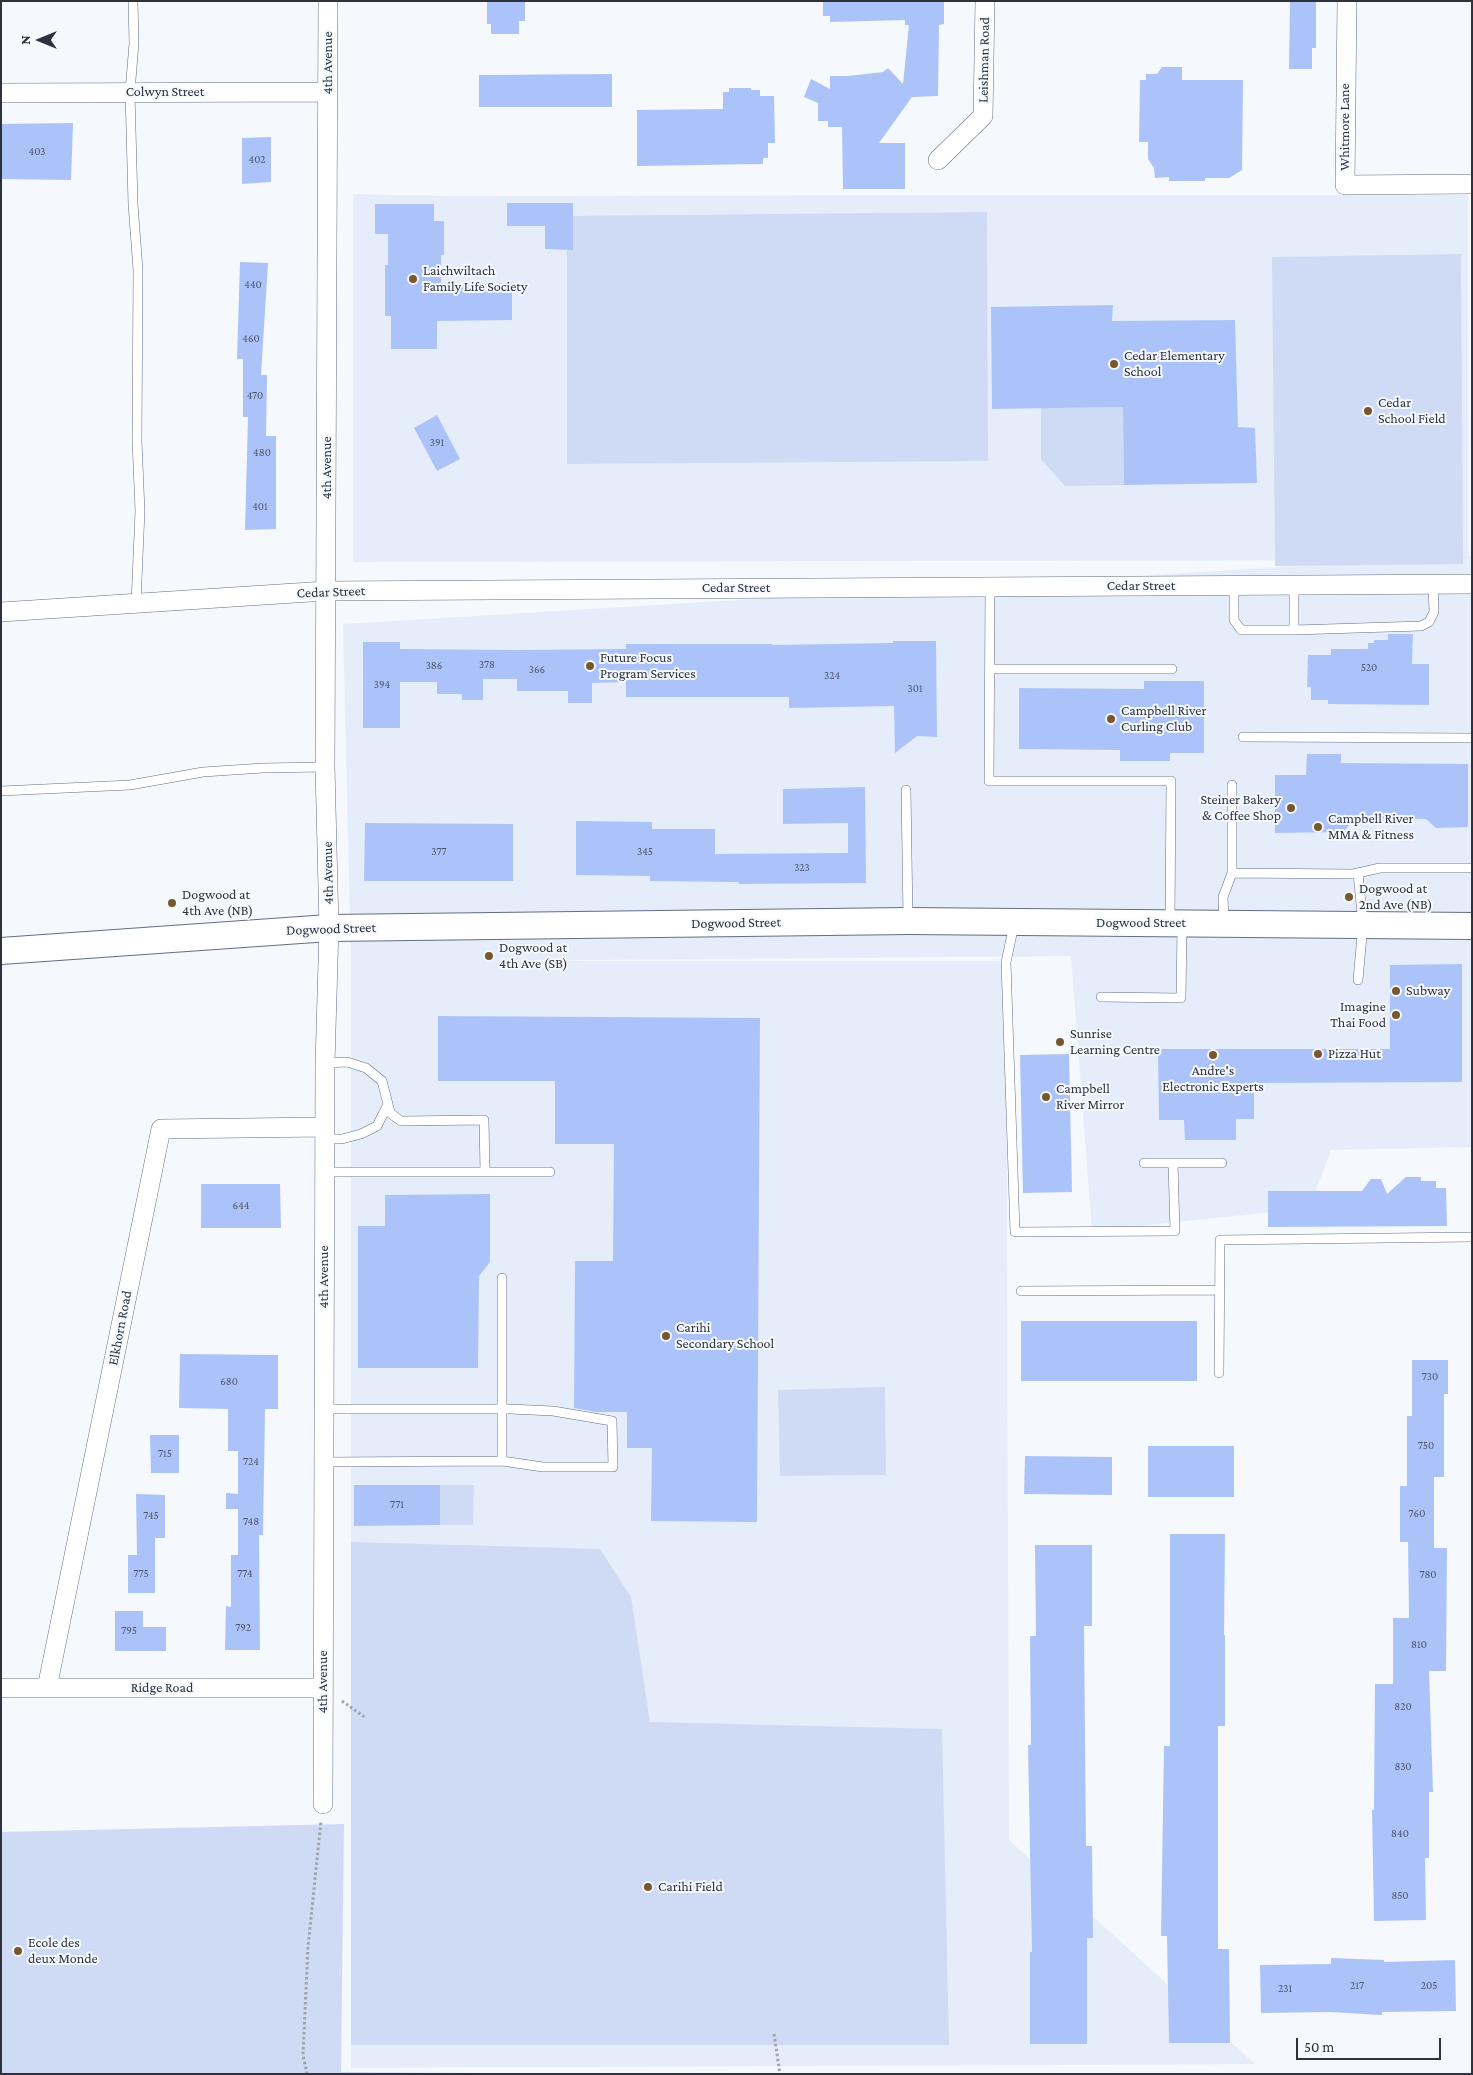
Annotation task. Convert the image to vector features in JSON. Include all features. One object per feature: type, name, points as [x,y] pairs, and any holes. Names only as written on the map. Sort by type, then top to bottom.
[{"type":"main road","name":"Dogwood Street","points":[[1,951],[329,928],[908,921],[1472,926]]},
{"type":"street","name":"4th Avenue","points":[[323,1804],[324,1064],[329,928],[325,767],[328,1]]},
{"type":"street","name":"Leishman Road","points":[[938,160],[983,116],[984,1]]},
{"type":"street","name":"Whitmore Lane","points":[[1346,1],[1345,185],[1472,184]]},
{"type":"street","name":"Colwyn Street","points":[[1,93],[328,92]]},
{"type":"street","name":"Cedar Street","points":[[1,612],[326,591],[1472,584]]},
{"type":"street","name":"Elkhorn Road","points":[[47,1688],[161,1129],[324,1133]]},
{"type":"street","name":"Ridge Road","points":[[1,1688],[323,1688]]},
{"type":"lane","points":[[133,1],[134,43],[130,92],[133,204],[138,270],[140,511],[136,603]]},
{"type":"lane","points":[[1234,585],[1234,620],[1242,630],[1294,630],[1422,626],[1428,622],[1434,612],[1433,584]]},
{"type":"lane","points":[[1294,585],[1294,630]]},
{"type":"lane","points":[[990,587],[989,781],[1171,781],[1176,924],[1181,998],[1101,997]]},
{"type":"lane","points":[[990,669],[1172,669]]},
{"type":"lane","points":[[1243,737],[1472,738]]},
{"type":"lane","points":[[1,791],[130,785],[203,772],[263,768],[325,767]]},
{"type":"lane","points":[[1224,923],[1223,896],[1232,873],[1232,785]]},
{"type":"lane","points":[[906,790],[908,921]]},
{"type":"lane","points":[[1232,873],[1358,873],[1380,868],[1472,868]]},
{"type":"lane","points":[[1358,873],[1363,924],[1358,980]]},
{"type":"lane","points":[[1015,922],[1006,962],[1015,1232],[1175,1231],[1173,1163]]},
{"type":"lane","points":[[324,1064],[347,1062],[366,1068],[382,1081],[390,1113],[401,1122],[484,1120],[485,1172]]},
{"type":"lane","points":[[324,1133],[342,1139],[361,1134],[377,1126],[388,1104]]},
{"type":"lane","points":[[1144,1163],[1222,1163]]},
{"type":"lane","points":[[324,1172],[550,1172]]},
{"type":"lane","points":[[1218,1373],[1220,1240],[1472,1237]]},
{"type":"lane","points":[[502,1278],[502,1461]]},
{"type":"lane","points":[[1021,1291],[1220,1290]]},
{"type":"lane","points":[[324,1409],[502,1409],[553,1411],[612,1421],[613,1467],[543,1467],[502,1461],[324,1462]]},
{"type":"path","points":[[323,1688],[366,1718]]},
{"type":"path","points":[[307,2074],[303,2055],[308,1947],[323,1804]]},
{"type":"path","points":[[774,2034],[780,2074]]},
{"type":"shaded area","points":[[353,194],[446,196],[1468,195],[1469,556],[1472,556],[1472,1147],[1331,1150],[1309,1208],[1092,1231],[1071,956],[475,961],[1006,961],[1009,1840],[1255,2064],[351,2068],[351,961],[343,624],[1398,560],[353,562]]},
{"type":"shaded area","points":[[987,212],[988,461],[567,464],[567,216]]},
{"type":"shaded area","name":"Cedar School Field","points":[[1461,254],[1463,564],[1275,566],[1272,257]]},
{"type":"shaded area","points":[[1123,407],[1124,485],[1065,486],[1041,459],[1041,408]]},
{"type":"shaded area","points":[[885,1387],[886,1475],[780,1476],[778,1390]]},
{"type":"shaded area","points":[[440,1485],[474,1485],[473,1525],[440,1525]]},
{"type":"shaded area","name":"Carihi Field","points":[[351,1542],[600,1549],[631,1597],[650,1722],[942,1729],[949,2045],[351,2045]]},
{"type":"shaded area","points":[[344,1824],[341,2072],[630,2074],[1,2074],[1,1832]]},
{"type":"building","points":[[487,1],[525,1],[525,21],[519,21],[519,34],[491,34],[491,24],[487,24]]},
{"type":"building","points":[[823,1],[944,1],[944,24],[939,25],[938,96],[912,97],[879,143],[905,143],[905,189],[843,189],[842,127],[828,127],[828,121],[818,121],[818,103],[804,97],[811,79],[830,89],[830,76],[883,72],[888,68],[903,84],[909,25],[905,25],[905,20],[830,22],[830,16],[823,16]]},
{"type":"building","points":[[1290,1],[1316,1],[1316,48],[1312,48],[1312,69],[1289,69]]},
{"type":"building","points":[[1162,67],[1182,67],[1182,80],[1243,80],[1242,170],[1229,178],[1205,178],[1205,181],[1169,181],[1169,177],[1155,178],[1154,168],[1148,159],[1148,142],[1139,142],[1140,80],[1146,80],[1146,74],[1157,74]]},
{"type":"building","points":[[612,74],[612,107],[479,107],[479,75]]},
{"type":"building","points":[[729,88],[751,88],[751,90],[760,90],[760,96],[774,96],[775,143],[768,143],[768,158],[763,158],[763,164],[637,166],[637,110],[723,109],[723,92],[729,92]]},
{"type":"building","points":[[73,123],[71,180],[1,179],[1,124]]},
{"type":"building","points":[[271,137],[271,182],[242,184],[242,138]]},
{"type":"building","points":[[507,203],[573,203],[573,250],[545,249],[545,226],[507,226]]},
{"type":"building","name":"Laichwiltach Family Life Society","points":[[375,204],[434,204],[434,221],[444,221],[444,255],[441,255],[441,285],[512,283],[512,320],[437,321],[437,349],[391,349],[391,316],[385,316],[385,265],[388,265],[388,234],[375,234]]},
{"type":"building","points":[[240,262],[268,263],[261,375],[267,375],[266,436],[276,436],[276,529],[245,530],[248,417],[243,417],[243,359],[237,359]]},
{"type":"building","name":"Cedar Elementary School","points":[[1113,305],[1112,321],[1235,320],[1238,427],[1255,428],[1257,483],[1124,485],[1123,407],[992,409],[991,307]]},
{"type":"building","points":[[437,415],[460,459],[437,471],[414,428]]},
{"type":"building","points":[[1388,634],[1413,634],[1412,664],[1429,664],[1429,705],[1328,704],[1328,700],[1311,700],[1311,687],[1307,687],[1308,655],[1331,655],[1331,649],[1368,649],[1368,643],[1374,643],[1374,640],[1388,640]]},
{"type":"building","points":[[893,641],[936,641],[937,737],[917,736],[895,753],[894,706],[789,708],[789,697],[626,697],[626,682],[592,683],[592,703],[568,703],[568,691],[517,691],[517,679],[483,679],[483,700],[462,700],[462,694],[437,694],[437,682],[400,682],[400,728],[363,728],[363,642],[400,642],[400,649],[517,650],[626,649],[626,644],[772,645],[893,643]]},
{"type":"building","name":"Campbell River Curling Club","points":[[1144,681],[1204,681],[1204,753],[1170,753],[1170,761],[1120,761],[1120,750],[1019,749],[1019,688],[1144,689]]},
{"type":"building","points":[[1307,754],[1341,754],[1341,763],[1468,764],[1468,827],[1436,828],[1426,819],[1356,818],[1343,832],[1275,833],[1275,775],[1306,775]]},
{"type":"building","points":[[865,787],[866,883],[739,884],[739,882],[650,881],[650,876],[576,875],[576,821],[652,822],[652,829],[715,829],[715,854],[848,853],[848,823],[783,824],[783,789]]},
{"type":"building","points":[[365,823],[513,824],[513,881],[364,881]]},
{"type":"building","points":[[1462,964],[1462,1082],[1254,1083],[1254,1119],[1236,1119],[1236,1140],[1185,1140],[1184,1120],[1159,1120],[1158,1049],[1390,1049],[1390,965]]},
{"type":"building","name":"Carihi Secondary School","points":[[438,1016],[760,1018],[757,1522],[651,1521],[652,1448],[627,1448],[627,1412],[596,1412],[574,1408],[575,1261],[613,1261],[614,1144],[555,1144],[555,1081],[438,1081]]},
{"type":"building","name":"Campbell River Mirror","points":[[1069,1054],[1072,1192],[1023,1193],[1020,1055]]},
{"type":"building","points":[[1406,1177],[1421,1177],[1421,1181],[1436,1181],[1436,1188],[1446,1188],[1447,1226],[1268,1227],[1268,1191],[1362,1191],[1371,1179],[1381,1179],[1387,1194]]},
{"type":"building","points":[[201,1184],[280,1184],[281,1228],[201,1228]]},
{"type":"building","points":[[490,1194],[490,1262],[479,1276],[478,1368],[358,1368],[358,1226],[385,1226],[385,1195]]},
{"type":"building","points":[[1021,1321],[1197,1321],[1197,1381],[1021,1381]]},
{"type":"building","points":[[180,1354],[278,1355],[278,1409],[265,1409],[263,1535],[259,1535],[260,1650],[225,1650],[226,1606],[231,1607],[231,1555],[238,1555],[238,1509],[226,1509],[226,1493],[238,1494],[238,1451],[228,1451],[228,1409],[179,1408]]},
{"type":"building","points":[[1412,1360],[1448,1360],[1448,1394],[1444,1394],[1444,1477],[1434,1477],[1434,1548],[1447,1548],[1446,1671],[1429,1671],[1433,1792],[1429,1792],[1429,1858],[1425,1858],[1426,1920],[1374,1921],[1372,1810],[1374,1810],[1375,1684],[1393,1684],[1393,1618],[1409,1618],[1408,1542],[1400,1542],[1400,1486],[1407,1486],[1407,1416],[1412,1416]]},
{"type":"building","points":[[150,1435],[179,1435],[179,1473],[151,1473]]},
{"type":"building","points":[[1148,1446],[1234,1446],[1234,1497],[1148,1497]]},
{"type":"building","points":[[1025,1456],[1112,1457],[1112,1495],[1024,1494]]},
{"type":"building","points":[[354,1485],[440,1485],[440,1525],[354,1526]]},
{"type":"building","points":[[136,1494],[165,1495],[165,1538],[155,1538],[155,1593],[128,1593],[128,1555],[137,1555]]},
{"type":"building","points":[[1170,1534],[1225,1534],[1225,1726],[1218,1726],[1218,1949],[1229,1949],[1230,2043],[1169,2043],[1167,1936],[1161,1936],[1164,1746],[1170,1746]]},
{"type":"building","points":[[1035,1545],[1092,1545],[1092,1626],[1084,1626],[1086,1846],[1092,1846],[1093,1938],[1087,1938],[1087,2044],[1030,2044],[1030,1952],[1032,1952],[1028,1745],[1031,1745],[1030,1636],[1036,1636]]},
{"type":"building","points":[[115,1611],[143,1611],[143,1627],[166,1627],[166,1651],[115,1651]]},
{"type":"building","points":[[1331,1958],[1384,1960],[1384,1962],[1455,1960],[1456,2011],[1382,2012],[1382,2015],[1329,2012],[1261,2013],[1260,1965],[1331,1964]]},
{"type":"place","name":"Laichwiltach Family Life Society","points":[[413,279]]},
{"type":"place","name":"Cedar Elementary School","points":[[1114,364]]},
{"type":"place","name":"Cedar School Field","points":[[1368,411]]},
{"type":"place","name":"Future Focus Program Services","points":[[590,666]]},
{"type":"place","name":"Campbell River Curling Club","points":[[1111,719]]},
{"type":"place","name":"Steiner Bakery & Coffee Shop","points":[[1291,808]]},
{"type":"place","name":"Campbell River MMA & Fitness","points":[[1318,827]]},
{"type":"place","name":"Dogwood at 2nd Ave (NB)","points":[[1349,897]]},
{"type":"place","name":"Dogwood at 4th Ave (NB)","points":[[172,903]]},
{"type":"place","name":"Dogwood at 4th Ave (SB)","points":[[489,956]]},
{"type":"place","name":"Subway","points":[[1396,991]]},
{"type":"place","name":"Imagine Thai Food","points":[[1396,1015]]},
{"type":"place","name":"Sunrise Learning Centre","points":[[1060,1042]]},
{"type":"place","name":"Pizza Hut","points":[[1318,1054]]},
{"type":"place","name":"Andre's Electronic Experts","points":[[1213,1055]]},
{"type":"place","name":"Campbell River Mirror","points":[[1046,1097]]},
{"type":"place","name":"Carihi Secondary School","points":[[666,1336]]},
{"type":"place","name":"Carihi Field","points":[[648,1887]]},
{"type":"place","name":"Ecole des deux Monde","points":[[18,1951]]}]
